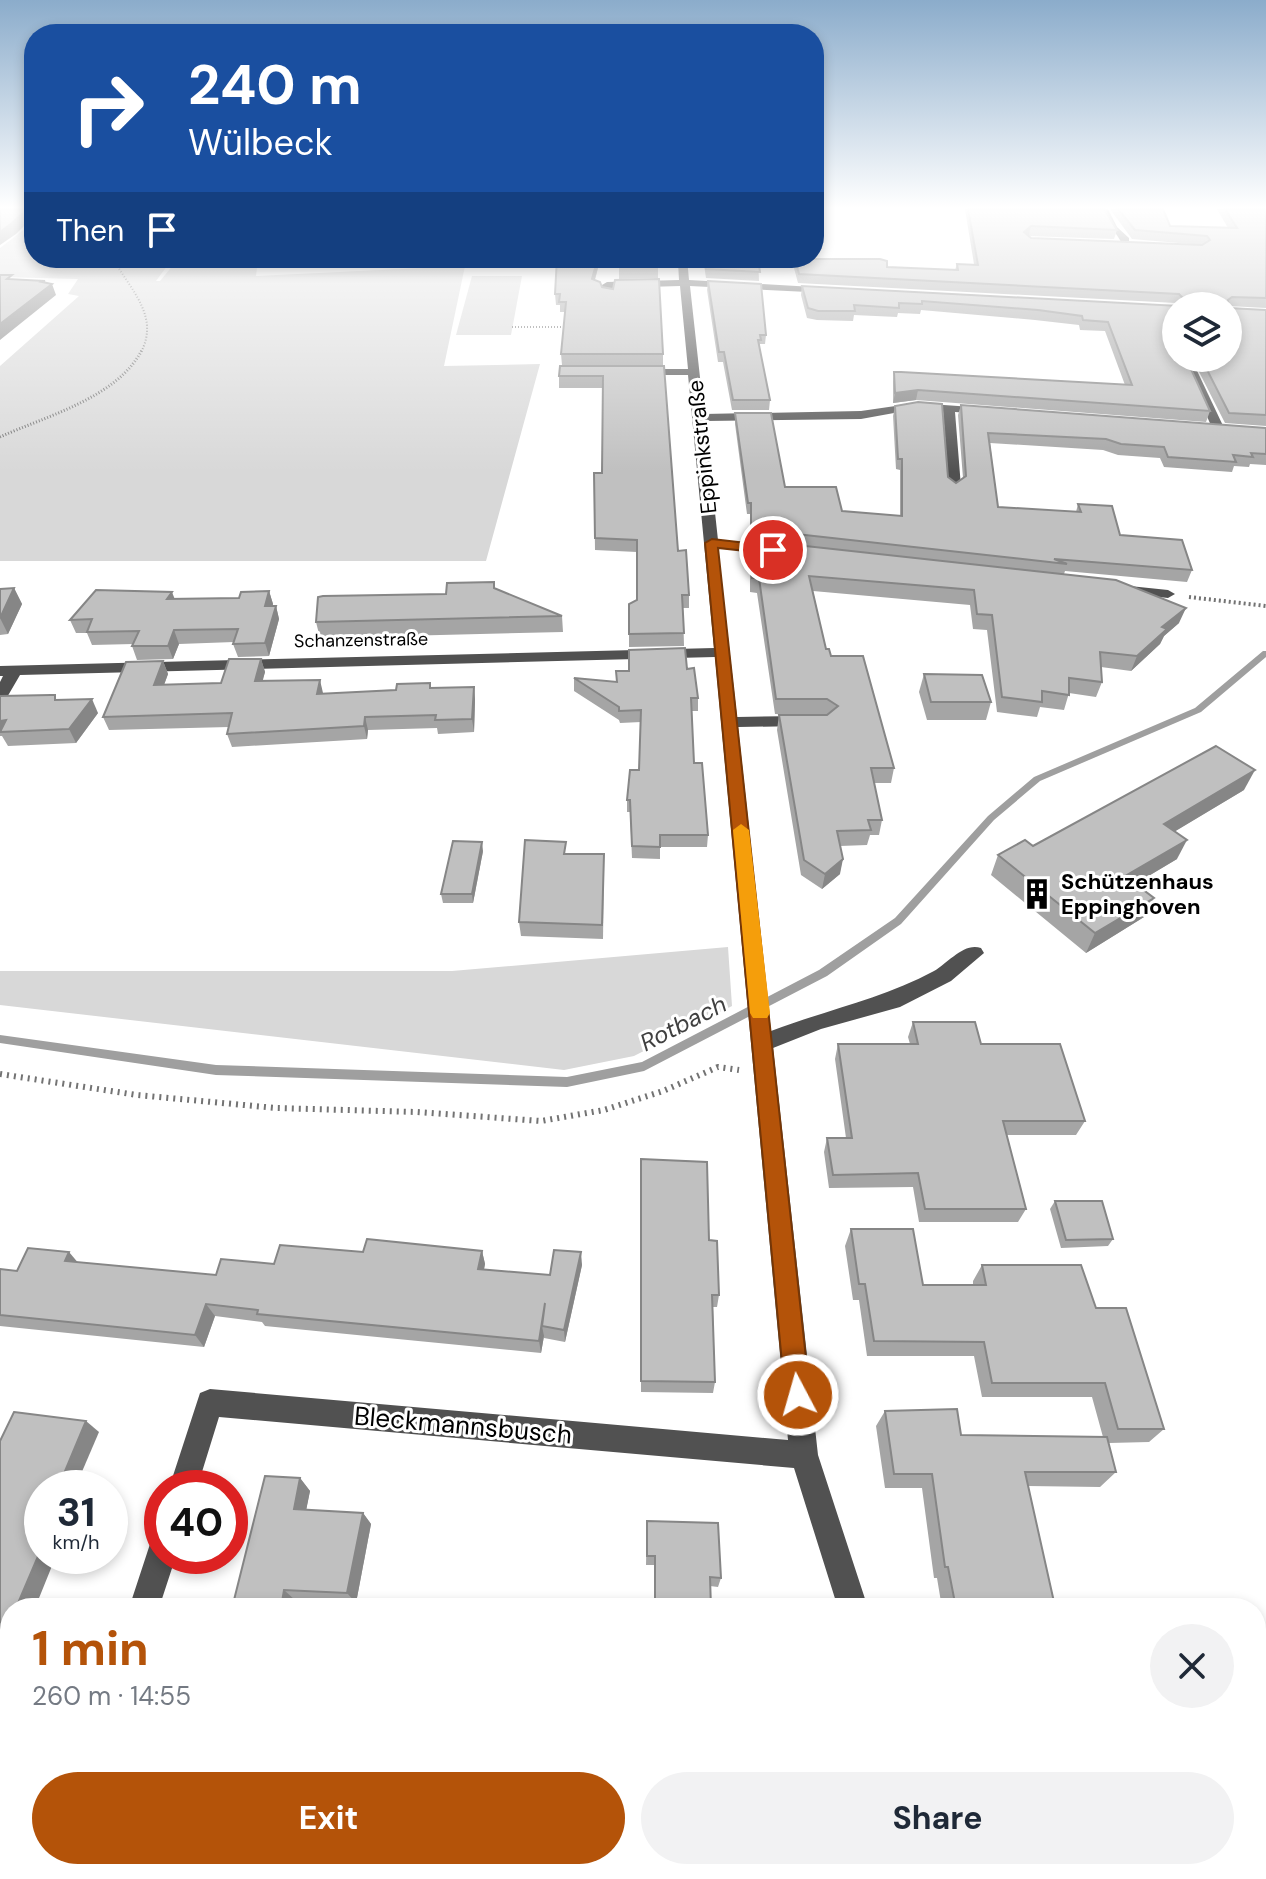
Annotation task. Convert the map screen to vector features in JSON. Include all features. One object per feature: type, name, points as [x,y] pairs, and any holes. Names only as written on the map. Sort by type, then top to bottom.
[{"type":"street","name":"Eppinkstraße","points":[[687,297],[691,362],[696,372],[804,1455],[850,1598]]},
{"type":"street","points":[[634,372],[696,372]]},
{"type":"street","points":[[1193,372],[1224,430],[1203,428]]},
{"type":"street","points":[[699,418],[861,415],[916,406],[994,412]]},
{"type":"street","points":[[949,409],[955,487]]},
{"type":"street","points":[[712,543],[788,552]]},
{"type":"street","points":[[1107,587],[1168,594]]},
{"type":"street","name":"Schanzenstraße","points":[[7,671],[723,652]]},
{"type":"street","points":[[0,696],[7,671]]},
{"type":"street","points":[[730,722],[825,722]]},
{"type":"street","points":[[764,1050],[817,1022],[893,1001],[944,975],[974,953]]},
{"type":"street","name":"Bleckmannsbusch","points":[[189,1470],[210,1403],[804,1455]]},
{"type":"street","points":[[147,1598],[155,1574]]},
{"type":"path","points":[[0,437],[70,408],[130,371],[145,348],[147,318],[135,297]]},
{"type":"path","points":[[512,327],[573,327]]},
{"type":"path","points":[[1168,594],[1266,606]]},
{"type":"path","points":[[0,1074],[137,1095],[276,1108],[417,1112],[541,1121],[604,1110],[663,1091],[718,1067],[742,1071],[764,1050]]},
{"type":"shaded area","points":[[78,297],[459,297],[444,366],[540,364],[486,561],[0,561],[0,366]]},
{"type":"shaded area","points":[[466,297],[518,297],[511,335],[456,335]]},
{"type":"shaded area","points":[[728,947],[732,1006],[634,1056],[564,1070],[0,1005],[0,971],[452,971]]},
{"type":"building","points":[[0,297],[36,297],[0,324]]},
{"type":"building","points":[[560,297],[660,297],[663,354],[561,354],[566,302],[559,302]]},
{"type":"building","points":[[710,297],[762,297],[766,335],[760,335],[761,340],[758,340],[770,400],[733,400],[724,352],[719,352]]},
{"type":"building","points":[[805,297],[1003,297],[1162,305],[1162,372],[1192,372],[1210,411],[918,390],[895,393],[894,372],[1132,385],[1108,322],[1038,310],[922,301],[922,304],[899,303],[899,308],[854,305],[855,311],[818,311],[808,308]]},
{"type":"building","points":[[1242,309],[1266,310],[1266,415],[1229,413],[1208,372],[1242,372]]},
{"type":"building","points":[[560,366],[664,366],[678,551],[686,550],[689,595],[682,595],[684,633],[629,634],[629,604],[637,600],[637,540],[595,538],[594,473],[602,473],[603,376],[559,376]]},
{"type":"building","points":[[918,402],[942,404],[948,477],[956,483],[966,476],[961,405],[1266,428],[1266,454],[1251,453],[1253,457],[1233,455],[1236,462],[1168,457],[1164,447],[1121,444],[1106,439],[988,433],[998,507],[1081,512],[1078,504],[1112,506],[1120,535],[1182,540],[1192,570],[1054,559],[1067,564],[751,529],[751,503],[748,503],[735,413],[771,413],[785,487],[836,487],[842,511],[902,516],[902,459],[898,459],[895,406]]},
{"type":"building","points":[[751,540],[1116,580],[1186,608],[1162,627],[1167,629],[1137,656],[1100,652],[1102,682],[1069,678],[1069,695],[1042,691],[1042,702],[1002,697],[992,615],[977,614],[974,590],[809,576],[826,649],[829,649],[831,656],[863,656],[894,768],[871,768],[882,820],[868,820],[871,830],[837,831],[843,859],[825,874],[804,860],[779,715],[827,715],[838,706],[827,699],[776,699],[759,578],[752,578]]},
{"type":"building","points":[[494,582],[494,588],[562,616],[316,622],[318,597],[446,594],[447,583]]},
{"type":"building","points":[[14,588],[0,618],[0,589]]},
{"type":"building","points":[[96,590],[172,592],[167,599],[239,598],[241,592],[269,591],[265,606],[276,606],[265,643],[233,644],[238,629],[174,630],[168,646],[132,646],[139,631],[87,632],[92,619],[70,620]]},
{"type":"building","points":[[685,648],[687,669],[694,668],[698,698],[691,698],[694,763],[702,763],[708,835],[660,835],[660,847],[632,846],[630,800],[627,800],[630,770],[639,770],[641,710],[619,711],[619,707],[574,678],[617,682],[616,671],[629,671],[629,650]]},
{"type":"building","points":[[229,659],[261,659],[255,681],[320,680],[317,694],[396,690],[397,684],[430,683],[430,688],[474,687],[472,719],[435,720],[436,715],[365,717],[364,726],[227,734],[232,713],[103,717],[126,662],[163,661],[154,685],[221,683]]},
{"type":"building","points":[[924,674],[982,675],[991,702],[931,702]]},
{"type":"building","points":[[55,695],[55,700],[92,699],[69,729],[0,732],[6,720],[0,721],[0,696]]},
{"type":"building","points":[[1216,746],[1255,770],[1164,824],[1187,840],[1125,876],[1154,898],[1095,933],[998,855],[1025,840],[1033,846]]},
{"type":"building","points":[[525,840],[566,842],[564,854],[604,854],[602,925],[519,922]]},
{"type":"building","points":[[453,841],[482,842],[472,894],[441,894]]},
{"type":"building","points":[[913,1022],[975,1022],[981,1044],[1060,1044],[1085,1121],[1003,1121],[1026,1209],[925,1209],[918,1173],[833,1175],[827,1138],[852,1138],[838,1044],[918,1044]]},
{"type":"building","points":[[641,1159],[707,1162],[709,1240],[717,1241],[719,1295],[712,1295],[715,1382],[641,1381]]},
{"type":"building","points":[[1055,1201],[1102,1201],[1113,1239],[1066,1240]]},
{"type":"building","points":[[851,1229],[913,1229],[923,1285],[986,1285],[982,1265],[1081,1265],[1096,1308],[1126,1308],[1164,1429],[1118,1429],[1105,1383],[992,1383],[984,1342],[874,1341],[865,1284],[859,1284]]},
{"type":"building","points":[[367,1239],[482,1251],[478,1269],[550,1275],[554,1250],[581,1252],[564,1330],[542,1326],[545,1303],[539,1341],[257,1314],[258,1310],[206,1304],[195,1335],[0,1315],[0,1269],[17,1271],[28,1248],[69,1252],[65,1261],[216,1275],[221,1259],[274,1264],[280,1245],[363,1252]]},
{"type":"building","points":[[957,1409],[961,1435],[1107,1437],[1116,1472],[1025,1472],[1053,1598],[954,1598],[948,1567],[945,1567],[932,1474],[894,1474],[885,1411]]},
{"type":"building","points":[[14,1412],[86,1421],[66,1470],[24,1470],[24,1574],[30,1574],[20,1598],[0,1598],[0,1441]]},
{"type":"building","points":[[265,1476],[300,1478],[294,1509],[363,1513],[347,1593],[284,1590],[283,1598],[234,1598],[240,1574],[248,1574],[248,1544]]},
{"type":"building","points":[[647,1521],[718,1523],[721,1578],[710,1577],[711,1598],[655,1598],[655,1556],[647,1556]]},
{"type":"waterway","name":"Rotbach","points":[[0,1039],[216,1070],[567,1082],[644,1066],[823,973],[898,921],[991,818],[1037,779],[1198,710],[1266,653]]},
{"type":"slow traffic","points":[[741,830],[760,1013]]},
{"type":"place","name":"Schützenhaus Eppinghoven","points":[[1037,894]]},
{"type":"route","points":[[773,550],[712,543],[798,1395]]}]
